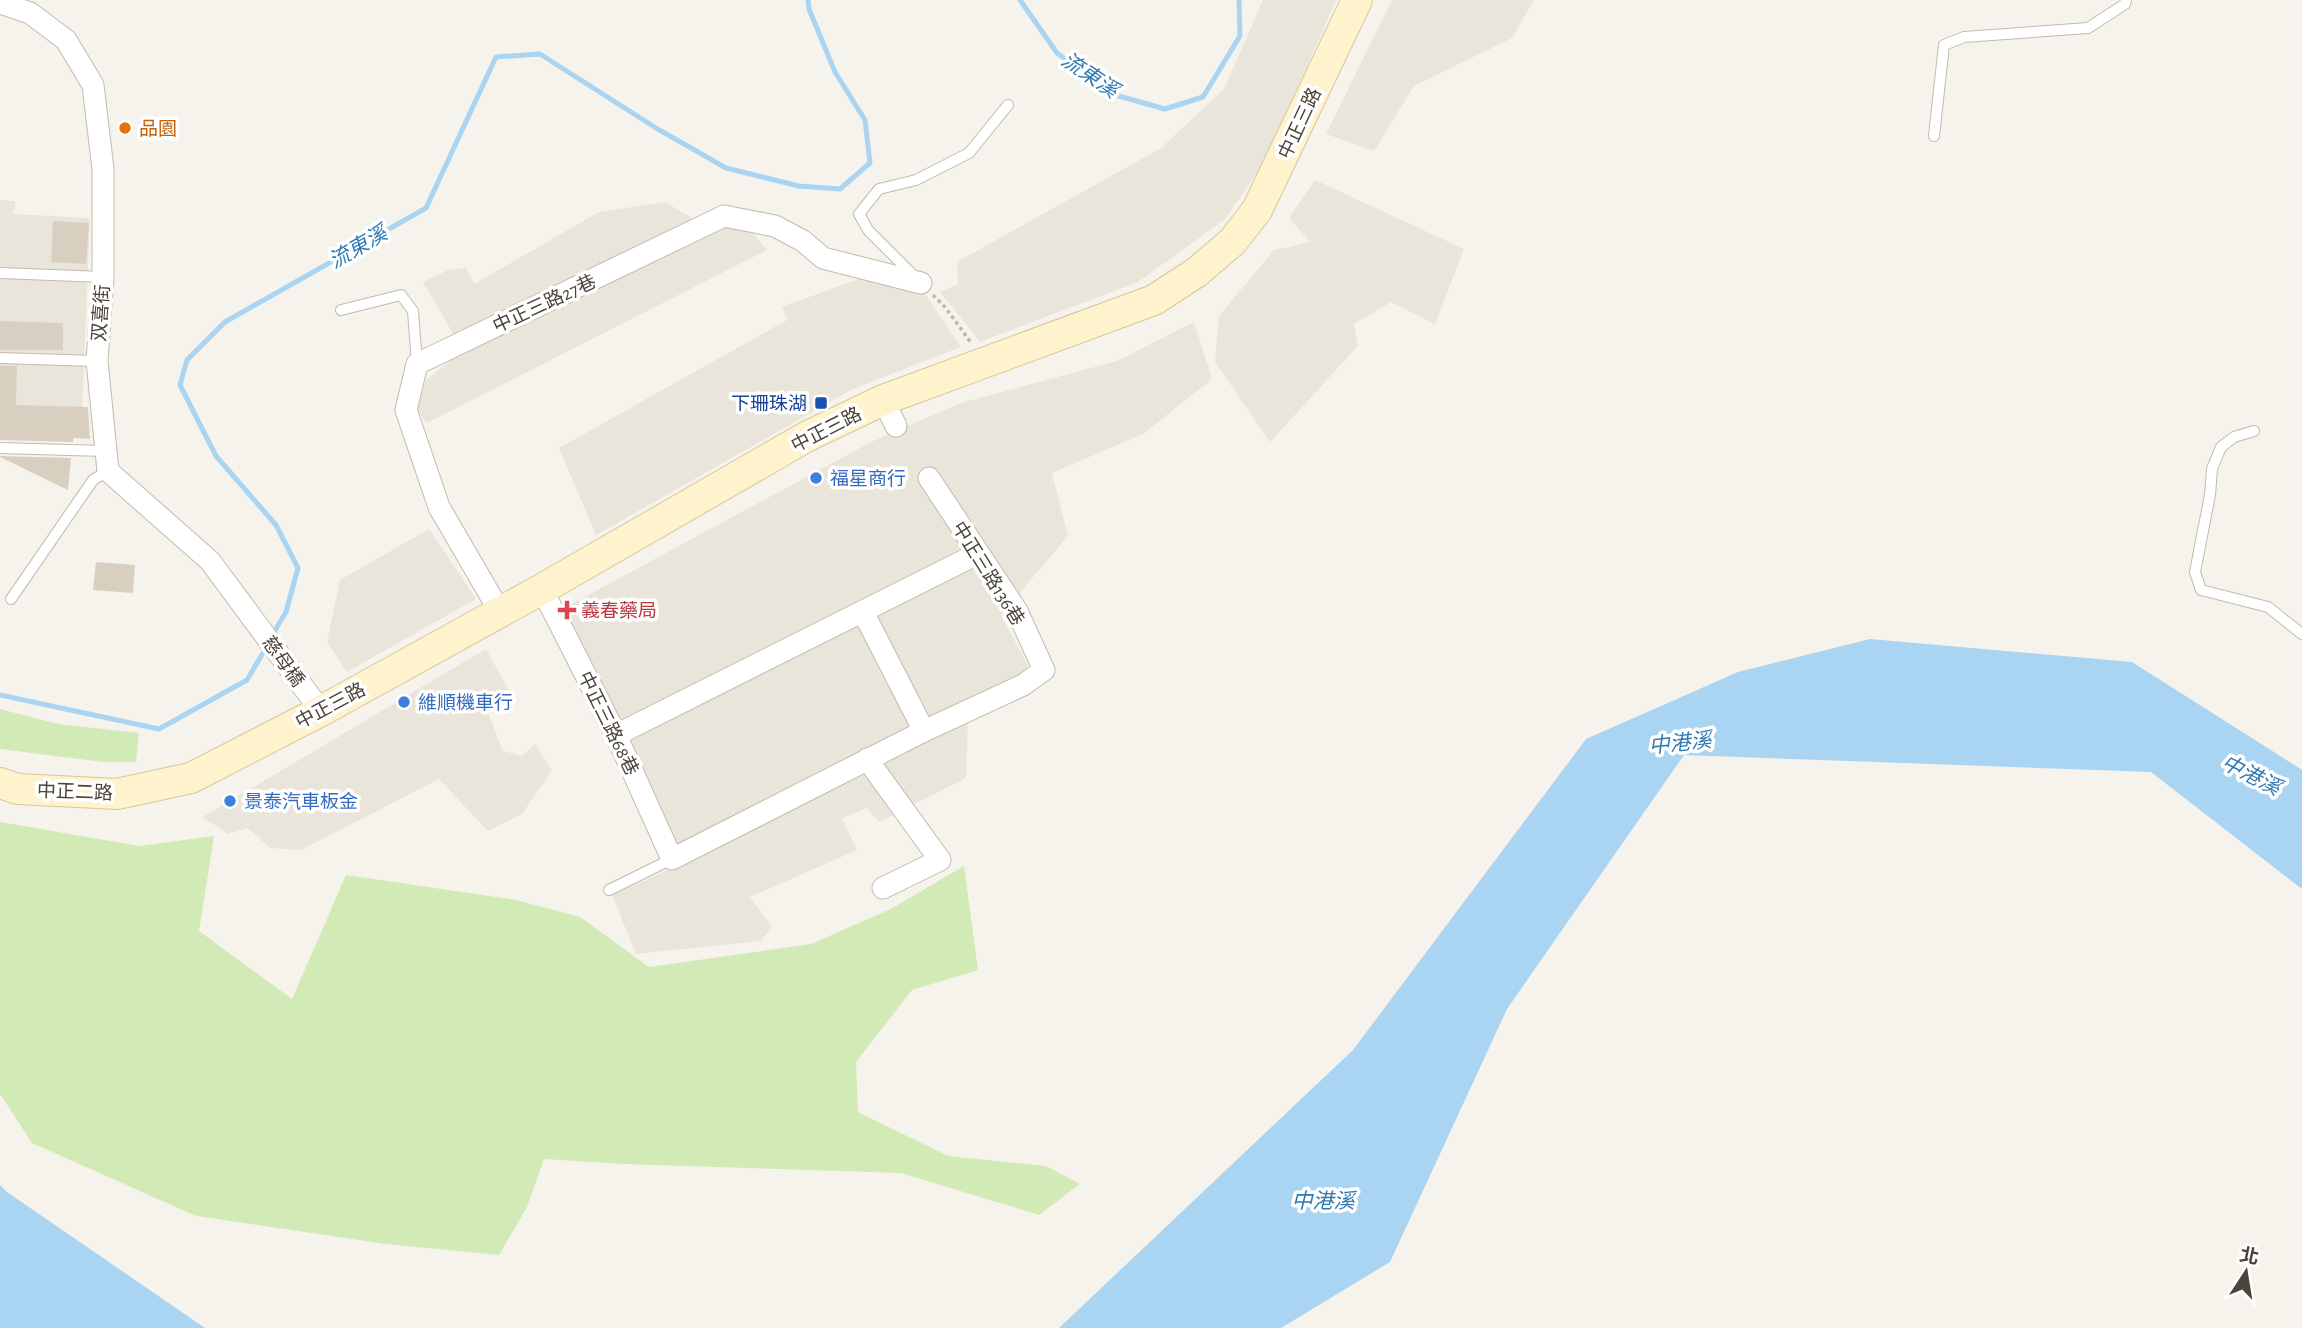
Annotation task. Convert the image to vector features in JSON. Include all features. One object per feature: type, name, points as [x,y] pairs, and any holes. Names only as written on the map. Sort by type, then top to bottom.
[{"type":"main road","name":"中正三路","points":[[191,778],[321,711],[542,589],[806,437],[889,413],[985,362],[1154,300],[1197,272],[1233,241],[1257,210],[1357,0]]},
{"type":"main road","name":"中正二路","points":[[0,783],[18,789],[117,794],[191,778]]},
{"type":"street","name":"双喜街","points":[[0,3],[30,13],[66,40],[93,85],[103,169],[103,277],[97,361],[106,461]]},
{"type":"street","name":"中正三路27巷","points":[[417,363],[723,216],[775,226],[803,242],[823,258],[921,283]]},
{"type":"street","points":[[417,363],[406,410],[410,422],[439,507],[500,612]]},
{"type":"street","name":"慈母橋","points":[[106,461],[210,561],[321,711]]},
{"type":"street","name":"中正三路136巷","points":[[924,731],[1023,685],[1044,670],[1017,611],[929,478]]},
{"type":"street","points":[[616,735],[978,554]]},
{"type":"street","name":"中正三路68巷","points":[[542,589],[616,735],[672,859]]},
{"type":"street","points":[[672,859],[924,731],[863,612]]},
{"type":"street","points":[[867,759],[940,860],[883,888]]},
{"type":"lane","points":[[1934,136],[1944,45],[1965,37],[2088,28],[2125,4],[2126,0]]},
{"type":"lane","points":[[921,283],[868,230],[859,214],[879,189],[916,180],[969,153],[1008,106]]},
{"type":"lane","points":[[0,273],[103,277]]},
{"type":"lane","points":[[341,310],[401,295],[414,311],[417,363]]},
{"type":"lane","points":[[0,358],[97,361]]},
{"type":"lane","points":[[2254,430],[2234,437],[2221,447],[2212,469],[2210,495],[2195,572],[2201,590],[2268,607],[2302,634]]},
{"type":"lane","points":[[0,447],[106,461],[11,599]]},
{"type":"lane","points":[[609,890],[672,859]]},
{"type":"path","points":[[921,283],[945,307],[985,362]]},
{"type":"shaded area","points":[[1263,0],[1336,0],[1266,161],[1224,220],[1138,282],[980,342],[940,292],[958,284],[957,262],[1161,148],[1224,89]]},
{"type":"shaded area","points":[[1392,0],[1534,0],[1512,38],[1414,86],[1374,151],[1326,134]]},
{"type":"shaded area","points":[[1315,180],[1464,249],[1435,324],[1391,302],[1354,324],[1358,346],[1270,442],[1215,362],[1219,316],[1274,250],[1310,242],[1289,218]]},
{"type":"shaded area","points":[[0,200],[16,201],[13,214],[90,218],[81,438],[0,437]]},
{"type":"shaded area","points":[[665,202],[702,224],[745,223],[767,250],[427,423],[417,411],[426,380],[463,351],[423,282],[448,270],[466,268],[474,284],[599,212]]},
{"type":"shaded area","points":[[872,274],[925,294],[961,347],[853,389],[596,535],[559,448],[787,320],[782,307]]},
{"type":"shaded area","points":[[1194,322],[1212,379],[1143,434],[1052,473],[1068,536],[1001,615],[1030,670],[956,705],[968,722],[966,778],[879,822],[867,808],[842,818],[857,850],[750,897],[772,928],[760,941],[636,954],[612,895],[679,865],[555,613],[871,442],[961,403],[1117,361]]},
{"type":"shaded area","points":[[429,529],[476,599],[347,672],[327,642],[340,580]]},
{"type":"shaded area","points":[[486,649],[509,691],[485,705],[503,751],[522,756],[535,744],[552,770],[522,814],[488,831],[439,779],[301,850],[270,848],[248,828],[228,834],[203,817]]},
{"type":"green space","points":[[0,709],[58,724],[139,733],[136,762],[103,762],[0,749]]},
{"type":"green space","points":[[0,822],[140,846],[214,836],[199,931],[292,999],[346,875],[516,900],[580,917],[649,967],[811,944],[891,909],[964,866],[978,970],[912,990],[856,1062],[858,1112],[948,1156],[1046,1166],[1080,1184],[1039,1215],[901,1173],[544,1159],[527,1207],[499,1255],[386,1244],[196,1216],[32,1143],[0,1094]]},
{"type":"water","name":"中港溪","points":[[1870,639],[2132,662],[2302,770],[2302,889],[2151,772],[1684,755],[1507,1009],[1390,1262],[1281,1328],[1059,1328],[1353,1050],[1586,739],[1738,672]]},
{"type":"water","points":[[0,1185],[7,1192],[205,1328],[0,1328]]},
{"type":"building","points":[[53,221],[89,223],[86,264],[51,262]]},
{"type":"building","points":[[0,321],[63,323],[63,350],[0,350]]},
{"type":"building","points":[[0,366],[17,366],[16,405],[88,407],[90,439],[73,438],[73,442],[0,440]]},
{"type":"building","points":[[0,457],[71,458],[68,490]]},
{"type":"building","points":[[96,562],[135,565],[133,593],[93,590]]},
{"type":"waterway","name":"流東溪","points":[[271,637],[286,612],[298,568],[276,525],[216,456],[180,385],[187,360],[225,322],[426,208],[496,57],[540,54],[656,128],[726,168],[799,186],[840,189],[870,163],[865,120],[835,72],[809,9],[808,0]]},
{"type":"waterway","name":"流東溪","points":[[1020,0],[1057,53],[1115,95],[1165,109],[1203,97],[1240,36],[1239,0]]},
{"type":"waterway","name":"流東溪","points":[[0,695],[159,729],[247,680],[267,646]]},
{"type":"place","name":"品園","points":[[125,128]]},
{"type":"place","name":"下珊珠湖","points":[[821,403]]},
{"type":"place","name":"福星商行","points":[[816,478]]},
{"type":"place","name":"義春藥局","points":[[567,610]]},
{"type":"place","name":"維順機車行","points":[[404,702]]},
{"type":"place","name":"景泰汽車板金","points":[[230,801]]}]
